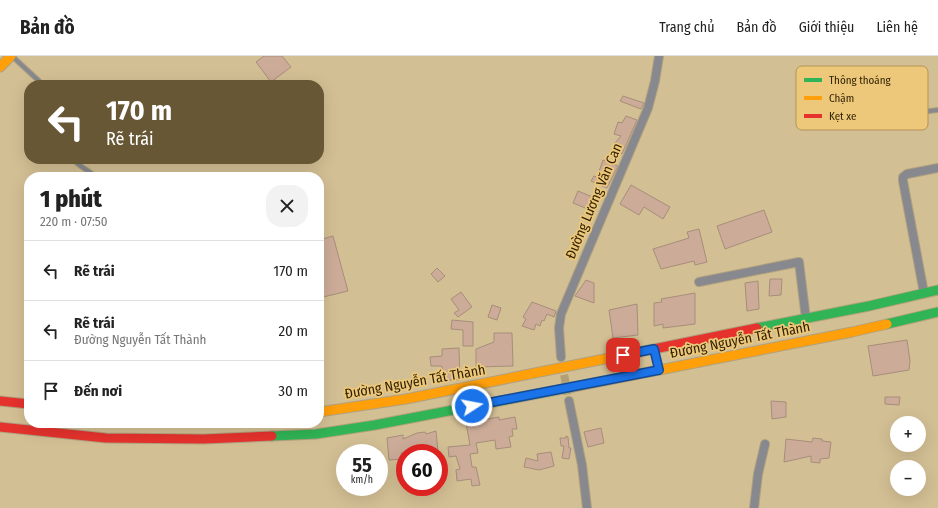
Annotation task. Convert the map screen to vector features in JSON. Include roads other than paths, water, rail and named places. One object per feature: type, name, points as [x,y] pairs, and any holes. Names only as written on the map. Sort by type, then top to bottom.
[{"type":"main road","points":[[0,67],[11,56]]},
{"type":"main road","name":"Đường Nguyễn Tất Thành","points":[[0,427],[106,438],[204,439],[316,434],[375,425],[408,409],[656,360],[806,319],[938,290]]},
{"type":"main road","name":"Đường Nguyễn Tất Thành","points":[[324,412],[408,409],[656,360],[852,332],[938,312]]},
{"type":"main road","points":[[0,401],[24,403]]},
{"type":"street","name":"Đường Lương Văn Can","points":[[561,357],[559,328],[561,314],[648,108],[655,82],[659,56]]},
{"type":"street","points":[[924,293],[902,181],[903,177],[907,174],[938,168]]},
{"type":"street","points":[[699,282],[799,262],[806,319]]},
{"type":"street","points":[[569,401],[582,465],[587,508]]},
{"type":"street","points":[[754,508],[758,474],[765,444]]},
{"type":"lane","points":[[11,56],[37,80]]},
{"type":"lane","points":[[928,111],[938,110]]},
{"type":"lane","points":[[76,164],[89,172]]},
{"type":"tunnel","points":[[562,363],[569,401]]}]
